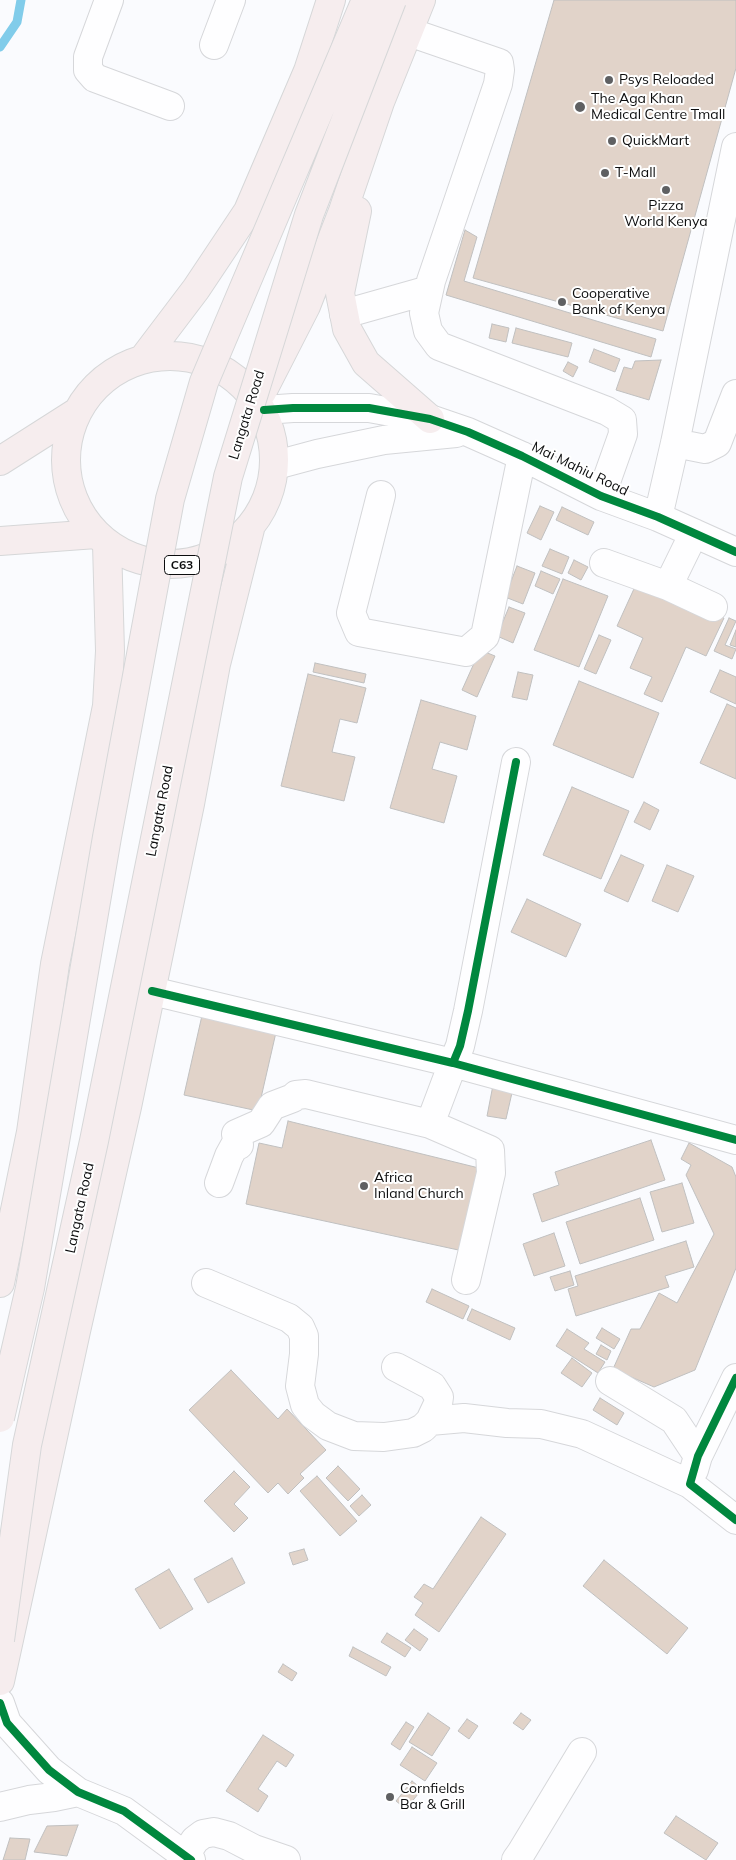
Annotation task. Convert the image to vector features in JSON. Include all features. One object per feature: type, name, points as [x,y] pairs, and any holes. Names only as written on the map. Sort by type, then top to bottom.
[{"type":"main road","points":[[143,358],[196,289],[248,211],[308,71],[332,0]]},
{"type":"main road","points":[[0,1418],[30,1288],[107,837],[170,499],[204,382],[366,0]]},
{"type":"main road","name":"Langata Road","points":[[0,1640],[27,1446],[94,1141],[228,477],[309,215],[392,0]]},
{"type":"main road","name":"Langata Road","points":[[261,406],[306,306],[343,211],[380,102],[421,0]]},
{"type":"main road","points":[[380,102],[340,293],[347,329],[366,363],[430,420]]},
{"type":"main road","name":"C63","points":[[183,356],[212,364],[238,379],[261,406],[276,465],[268,499],[250,529],[219,553],[181,565],[142,561],[101,539],[80,513],[69,489],[65,463],[68,437],[77,412],[96,386],[123,367],[143,358],[183,356]]},
{"type":"main road","points":[[0,461],[77,412]]},
{"type":"main road","name":"Langata Road","points":[[0,1670],[127,1108],[190,804],[216,664],[250,529]]},
{"type":"main road","points":[[0,541],[101,539],[110,651],[106,706],[55,964],[31,1132],[0,1283]]},
{"type":"street","points":[[109,0],[88,57],[88,70],[95,78],[170,106]]},
{"type":"street","points":[[214,45],[231,0]]},
{"type":"street","points":[[409,32],[499,63],[500,70],[498,84],[429,290],[424,313],[428,331],[439,346],[607,411],[622,420],[623,434],[601,496]]},
{"type":"street","points":[[658,517],[736,147]]},
{"type":"street","points":[[344,314],[429,290]]},
{"type":"street","points":[[675,443],[705,449],[718,443],[736,394]]},
{"type":"street","name":"Mai Mahiu Road","points":[[261,406],[369,408],[430,420],[468,432],[522,456],[601,496],[658,517],[736,552]]},
{"type":"street","points":[[276,465],[384,440],[468,432]]},
{"type":"street","points":[[381,495],[351,613],[359,632],[466,652],[485,636],[522,456]]},
{"type":"street","points":[[668,586],[694,533]]},
{"type":"street","points":[[604,563],[668,586],[713,607]]},
{"type":"street","points":[[430,1124],[460,1046],[516,762]]},
{"type":"street","points":[[152,991],[453,1063],[736,1140]]},
{"type":"street","points":[[219,1183],[229,1156],[235,1145],[239,1145],[236,1134],[261,1124],[272,1106],[296,1095],[306,1094],[430,1124],[490,1150],[491,1173],[466,1280]]},
{"type":"street","points":[[206,1283],[289,1318],[300,1327],[304,1336],[300,1386],[305,1404],[313,1415],[328,1426],[354,1436],[384,1437],[413,1432],[423,1428],[430,1421],[438,1404],[439,1397],[432,1386],[396,1367]]},
{"type":"street","points":[[690,1484],[698,1456],[736,1378]]},
{"type":"street","points":[[610,1381],[674,1420],[698,1456]]},
{"type":"street","points":[[430,1421],[464,1418],[508,1423],[541,1424],[582,1434],[690,1484],[736,1520]]},
{"type":"street","points":[[0,1703],[7,1723],[50,1770],[78,1792],[124,1811],[186,1858],[195,1840],[204,1834],[214,1832],[229,1836],[254,1849],[286,1860]]},
{"type":"street","points":[[516,1860],[582,1752]]},
{"type":"street","points":[[0,1807],[78,1792]]},
{"type":"building","name":"T-Mall","points":[[554,0],[736,0],[736,68],[663,331],[473,278]]},
{"type":"building","points":[[465,230],[477,237],[464,281],[656,339],[651,357],[446,295]]},
{"type":"building","points":[[492,324],[509,328],[506,342],[489,338]]},
{"type":"building","points":[[516,328],[572,343],[568,357],[512,343]]},
{"type":"building","points":[[594,349],[620,359],[615,372],[589,362]]},
{"type":"building","points":[[661,360],[649,400],[616,390],[624,367],[632,369],[635,361]]},
{"type":"building","points":[[568,362],[578,367],[573,377],[563,371]]},
{"type":"building","points":[[540,506],[554,512],[541,540],[527,533]]},
{"type":"building","points":[[562,507],[594,522],[588,535],[556,520]]},
{"type":"building","points":[[550,549],[569,557],[562,574],[542,566]]},
{"type":"building","points":[[574,560],[588,567],[581,580],[568,573]]},
{"type":"building","points":[[517,566],[535,573],[523,604],[505,597]]},
{"type":"building","points":[[541,571],[560,579],[553,594],[535,586]]},
{"type":"building","points":[[563,579],[608,596],[579,667],[534,650]]},
{"type":"building","points":[[638,580],[724,618],[706,656],[686,647],[662,702],[644,694],[652,677],[630,668],[643,638],[617,626]]},
{"type":"building","points":[[509,607],[525,613],[513,643],[497,636]]},
{"type":"building","points":[[729,618],[736,621],[725,645],[736,649],[732,659],[714,651]]},
{"type":"building","points":[[736,630],[736,647],[730,645]]},
{"type":"building","points":[[599,635],[611,640],[596,674],[584,669]]},
{"type":"building","points":[[480,650],[495,656],[477,697],[462,690]]},
{"type":"building","points":[[315,663],[366,674],[364,683],[313,672]]},
{"type":"building","points":[[720,670],[736,677],[736,704],[710,692]]},
{"type":"building","points":[[518,672],[533,675],[527,700],[512,697]]},
{"type":"building","points":[[308,674],[366,688],[357,723],[340,719],[332,752],[355,757],[344,801],[281,786]]},
{"type":"building","points":[[579,681],[659,713],[633,778],[553,745]]},
{"type":"building","points":[[421,700],[476,716],[467,750],[440,742],[432,769],[457,776],[444,823],[390,808]]},
{"type":"building","points":[[727,704],[736,708],[736,779],[700,763]]},
{"type":"building","points":[[572,787],[629,811],[601,879],[543,855]]},
{"type":"building","points":[[644,802],[659,810],[650,830],[634,822]]},
{"type":"building","points":[[621,855],[644,865],[628,902],[604,891]]},
{"type":"building","points":[[667,865],[694,876],[678,912],[652,901]]},
{"type":"building","points":[[527,899],[581,924],[566,957],[511,932]]},
{"type":"building","points":[[203,1011],[277,1028],[258,1111],[184,1095]]},
{"type":"building","points":[[494,1080],[514,1084],[506,1119],[487,1116]]},
{"type":"building","name":"Africa Inland Church","points":[[288,1121],[483,1169],[463,1251],[246,1204],[259,1143],[282,1148]]},
{"type":"building","points":[[651,1140],[665,1180],[542,1222],[533,1194],[559,1185],[555,1172]]},
{"type":"building","points":[[689,1143],[732,1167],[736,1177],[736,1268],[695,1370],[654,1387],[613,1369],[631,1329],[640,1329],[659,1293],[677,1303],[714,1234],[686,1175],[691,1165],[681,1159]]},
{"type":"building","points":[[682,1183],[694,1223],[662,1232],[650,1192]]},
{"type":"building","points":[[640,1198],[654,1240],[580,1264],[566,1222]]},
{"type":"building","points":[[554,1233],[565,1266],[534,1276],[523,1244]]},
{"type":"building","points":[[686,1241],[694,1267],[665,1276],[669,1287],[576,1316],[568,1289],[578,1286],[575,1276]]},
{"type":"building","points":[[570,1271],[574,1285],[555,1291],[550,1277]]},
{"type":"building","points":[[432,1289],[469,1306],[463,1319],[426,1302]]},
{"type":"building","points":[[472,1309],[515,1328],[510,1340],[467,1320]]},
{"type":"building","points":[[602,1328],[620,1339],[614,1349],[596,1338]]},
{"type":"building","points":[[567,1329],[589,1343],[584,1349],[605,1362],[598,1373],[556,1346]]},
{"type":"building","points":[[601,1345],[611,1351],[607,1360],[596,1354]]},
{"type":"building","points":[[572,1358],[592,1373],[582,1387],[561,1373]]},
{"type":"building","points":[[231,1370],[278,1419],[287,1409],[326,1450],[300,1474],[304,1478],[288,1494],[278,1483],[268,1493],[189,1410]]},
{"type":"building","points":[[600,1398],[624,1413],[617,1425],[593,1410]]},
{"type":"building","points":[[338,1466],[360,1489],[348,1501],[326,1478]]},
{"type":"building","points":[[234,1471],[250,1487],[234,1504],[248,1518],[234,1532],[204,1501]]},
{"type":"building","points":[[317,1476],[357,1521],[340,1536],[300,1491]]},
{"type":"building","points":[[362,1495],[371,1505],[359,1516],[350,1506]]},
{"type":"building","points":[[481,1517],[506,1534],[439,1632],[415,1615],[423,1603],[414,1597],[424,1584],[433,1589]]},
{"type":"building","points":[[304,1549],[308,1560],[293,1565],[289,1553]]},
{"type":"building","points":[[232,1558],[245,1583],[208,1603],[194,1579]]},
{"type":"building","points":[[604,1560],[688,1628],[667,1654],[583,1586]]},
{"type":"building","points":[[169,1569],[193,1609],[160,1629],[135,1589]]},
{"type":"building","points":[[414,1629],[428,1639],[420,1651],[405,1640]]},
{"type":"building","points":[[387,1633],[411,1648],[405,1657],[381,1642]]},
{"type":"building","points":[[353,1647],[391,1667],[386,1676],[349,1656]]},
{"type":"building","points":[[283,1664],[297,1673],[292,1681],[278,1672]]},
{"type":"building","points":[[428,1713],[450,1728],[432,1756],[409,1742]]},
{"type":"building","points":[[521,1713],[531,1720],[523,1730],[513,1723]]},
{"type":"building","points":[[467,1719],[478,1726],[469,1739],[458,1731]]},
{"type":"building","points":[[406,1722],[414,1727],[400,1750],[391,1744]]},
{"type":"building","points":[[263,1735],[294,1755],[286,1767],[277,1761],[258,1789],[268,1796],[258,1812],[226,1791]]},
{"type":"building","points":[[412,1747],[437,1763],[425,1781],[400,1765]]},
{"type":"building","points":[[412,1781],[422,1789],[406,1809],[396,1801]]},
{"type":"building","points":[[676,1816],[718,1843],[706,1860],[664,1833]]},
{"type":"building","points":[[78,1825],[67,1856],[34,1852],[47,1826]]},
{"type":"building","points":[[10,1838],[30,1839],[25,1860],[3,1860]]},
{"type":"waterway","points":[[0,47],[17,22],[21,0]]},
{"type":"cycle path","points":[[264,410],[369,408],[430,419],[468,432],[522,456],[601,496],[658,517],[736,552]]},
{"type":"cycle path","points":[[516,762],[468,1011],[460,1046],[453,1063],[736,1140]]},
{"type":"cycle path","points":[[152,991],[453,1063]]},
{"type":"cycle path","points":[[736,1378],[698,1456],[690,1484],[736,1520]]},
{"type":"cycle path","points":[[0,1703],[7,1723],[49,1770],[78,1792],[124,1811],[191,1860]]},
{"type":"place","name":"Psys Reloaded","points":[[609,80]]},
{"type":"place","name":"The Aga Khan Medical Centre Tmall","points":[[580,107]]},
{"type":"place","name":"QuickMart","points":[[612,141]]},
{"type":"place","name":"T-Mall","points":[[605,173]]},
{"type":"place","name":"Pizza World Kenya","points":[[666,190]]},
{"type":"place","name":"Cooperative Bank of Kenya","points":[[562,302]]},
{"type":"place","name":"Africa Inland Church","points":[[364,1186]]},
{"type":"place","name":"Cornfields Bar & Grill","points":[[390,1797]]}]
